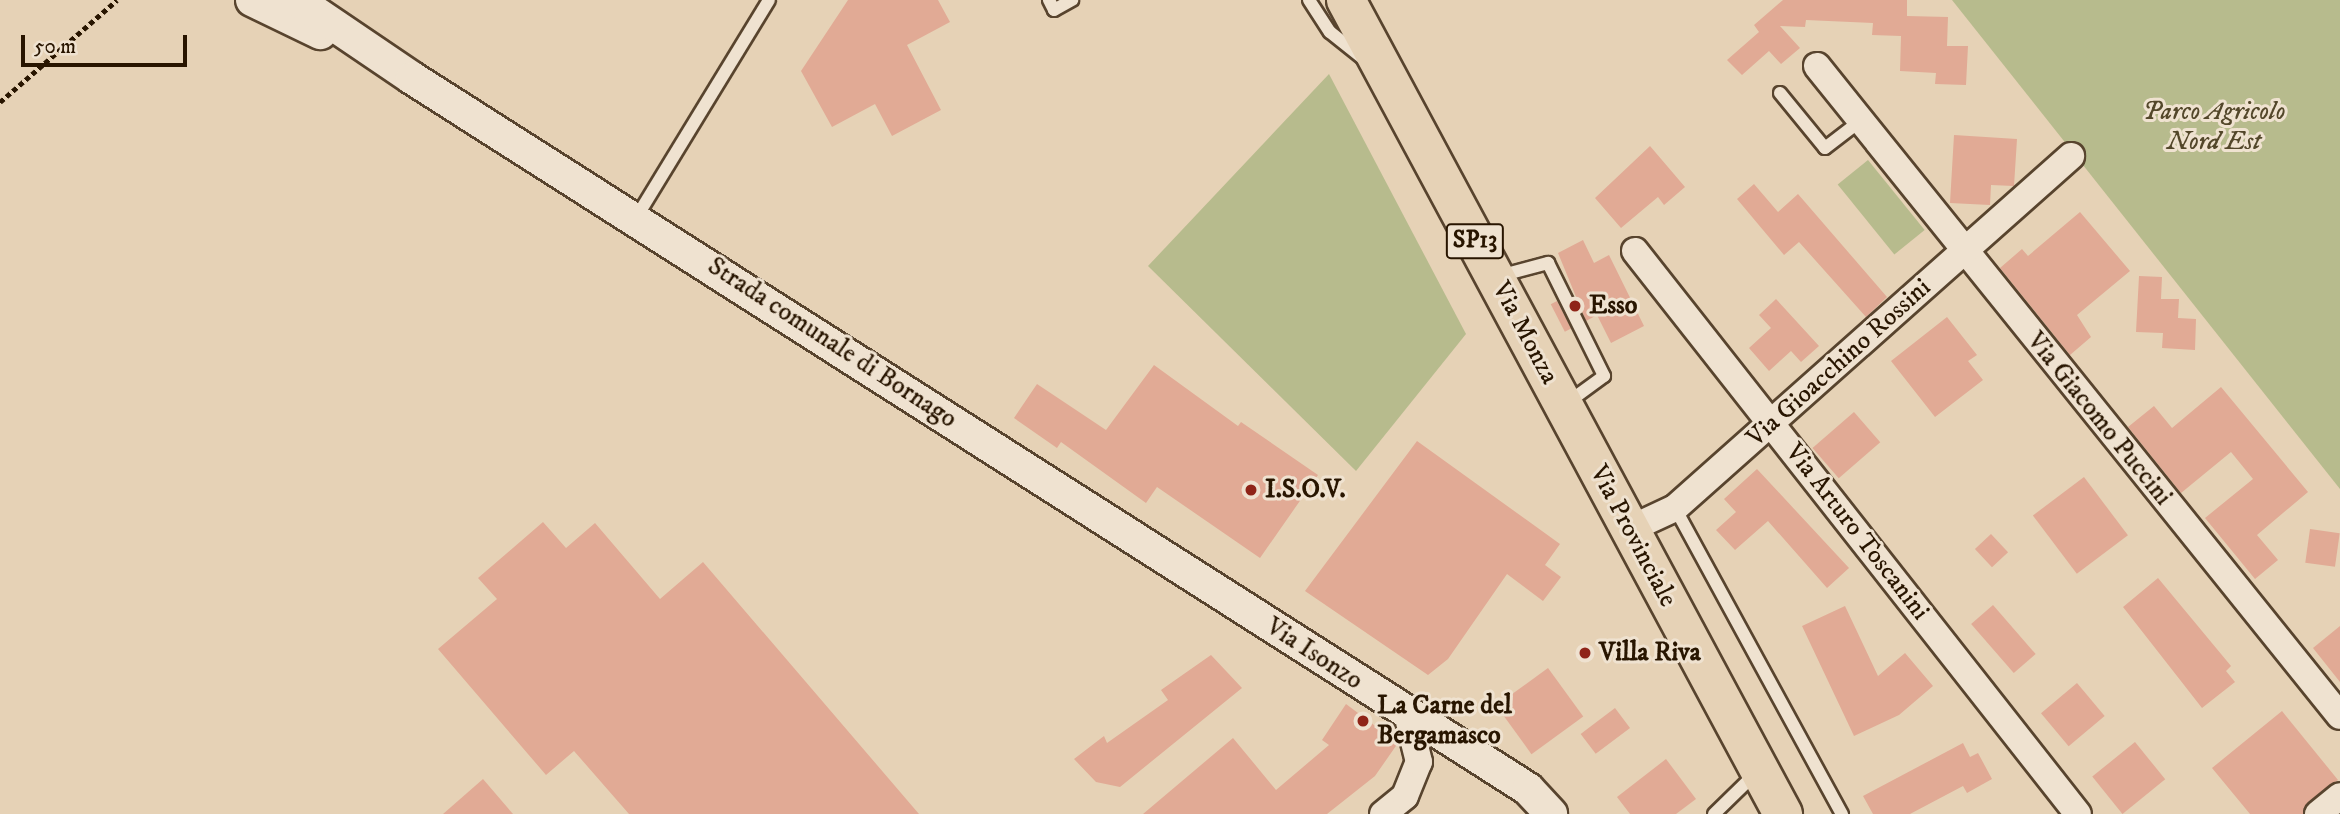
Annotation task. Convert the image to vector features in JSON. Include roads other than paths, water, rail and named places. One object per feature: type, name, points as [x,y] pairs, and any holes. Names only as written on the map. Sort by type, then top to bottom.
[{"type":"main road","name":"Via Monza","points":[[1346,0],[1563,406]]},
{"type":"main road","name":"Via Provinciale","points":[[1563,406],[1783,814]]},
{"type":"street","points":[[252,0],[412,78]]},
{"type":"street","points":[[297,0],[412,78]]},
{"type":"street","name":"Via Giacomo Puccini","points":[[1817,66],[1962,251],[2340,716]]},
{"type":"street","name":"Strada comunale di Bornago","points":[[412,78],[636,218],[1249,612]]},
{"type":"street","name":"Via Gioacchino Rossini","points":[[1630,529],[1675,508],[2071,156]]},
{"type":"street","name":"Via Arturo Toscanini","points":[[1635,251],[2078,814]]},
{"type":"street","name":"Via Isonzo","points":[[1249,612],[1499,775],[1543,808]]},
{"type":"street","points":[[1383,814],[1403,805],[1419,762],[1407,714]]},
{"type":"street","points":[[2318,814],[2340,796]]},
{"type":"lane","points":[[636,218],[769,0]]},
{"type":"lane","points":[[1049,0],[1054,10],[1072,0]]},
{"type":"lane","name":"Via Monza","points":[[1309,0],[1344,46],[1387,76]]},
{"type":"lane","points":[[1780,93],[1825,148],[1860,121]]},
{"type":"lane","points":[[1495,277],[1548,263],[1605,376],[1563,406]]},
{"type":"lane","points":[[1675,508],[1842,814]]},
{"type":"lane","points":[[1714,814],[1759,770]]},
{"type":"place","name":"Esso","points":[[1575,306]]},
{"type":"place","name":"I.S.O.V.","points":[[1251,490]]},
{"type":"place","name":"Villa Riva","points":[[1585,653]]},
{"type":"place","name":"La Carne del Bergamasco","points":[[1363,721]]},
{"type":"park label","name":"Parco Agricolo Nord Est","points":[[2214,127]]}]
